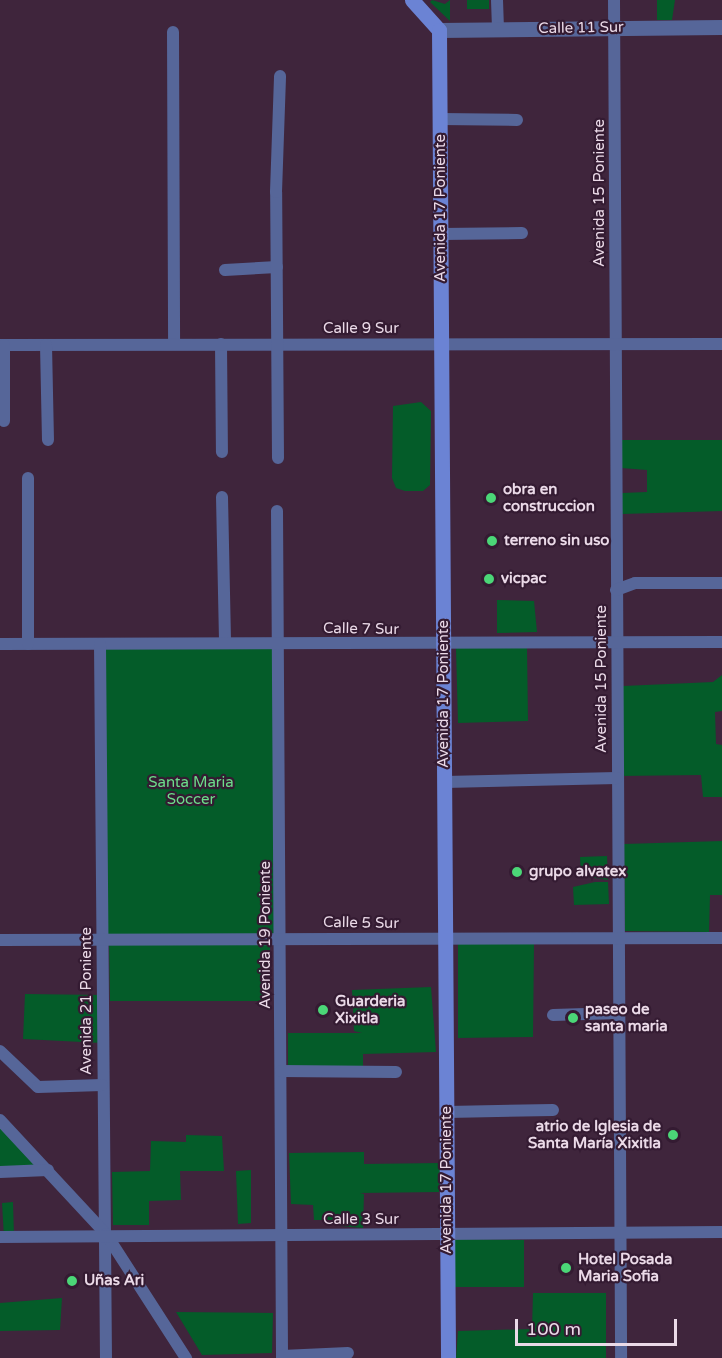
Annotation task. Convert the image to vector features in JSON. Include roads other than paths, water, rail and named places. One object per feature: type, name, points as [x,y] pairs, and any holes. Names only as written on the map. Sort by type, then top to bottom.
[{"type":"main road","points":[[412,0],[439,30]]},
{"type":"main road","name":"Avenida 17 Poniente","points":[[439,30],[448,1358]]},
{"type":"street","points":[[497,0],[498,29]]},
{"type":"street","name":"Avenida 15 Poniente","points":[[614,0],[621,1358]]},
{"type":"street","name":"Calle 11 Sur","points":[[439,30],[722,27]]},
{"type":"street","points":[[173,32],[174,344]]},
{"type":"street","points":[[278,458],[277,267],[280,76]]},
{"type":"street","points":[[440,119],[517,120]]},
{"type":"street","points":[[441,234],[522,233]]},
{"type":"street","points":[[225,270],[277,267]]},
{"type":"street","points":[[221,344],[222,452]]},
{"type":"street","name":"Calle 9 Sur","points":[[2,345],[722,344]]},
{"type":"street","points":[[2,345],[4,421]]},
{"type":"street","points":[[46,345],[48,441]]},
{"type":"street","points":[[28,477],[28,644]]},
{"type":"street","points":[[222,497],[225,642]]},
{"type":"street","name":"Avenida 19 Poniente","points":[[277,512],[280,643],[282,1357]]},
{"type":"street","points":[[616,574],[635,583]]},
{"type":"street","points":[[616,590],[635,583],[722,583]]},
{"type":"street","name":"Calle 7 Sur","points":[[0,644],[225,642],[444,645],[722,642]]},
{"type":"street","name":"Avenida 21 Poniente","points":[[100,644],[106,1358]]},
{"type":"street","points":[[445,782],[617,778]]},
{"type":"street","name":"Calle 5 Sur","points":[[0,940],[101,937],[722,938]]},
{"type":"street","points":[[553,1015],[619,1014]]},
{"type":"street","points":[[0,1051],[38,1087],[102,1085]]},
{"type":"street","points":[[281,1071],[396,1072]]},
{"type":"street","points":[[447,1112],[553,1110]]},
{"type":"street","points":[[0,1120],[106,1234],[186,1358]]},
{"type":"street","points":[[0,1172],[48,1170]]},
{"type":"street","name":"Calle 3 Sur","points":[[0,1237],[106,1234],[281,1236],[722,1232]]},
{"type":"street","points":[[282,1357],[348,1353]]},
{"type":"place","name":"obra en construccion","points":[[491,498]]},
{"type":"place","name":"terreno sin uso","points":[[492,541]]},
{"type":"place","name":"vicpac","points":[[489,579]]},
{"type":"place","name":"grupo alvatex","points":[[517,872]]},
{"type":"place","name":"Guarderia Xixitla","points":[[323,1010]]},
{"type":"place","name":"paseo de santa maria","points":[[573,1018]]},
{"type":"place","name":"atrio de Iglesia de Santa María Xixitla","points":[[673,1135]]},
{"type":"place","name":"Hotel Posada Maria Sofia","points":[[566,1268]]},
{"type":"place","name":"Uñas Ari","points":[[72,1281]]},
{"type":"park label","name":"Santa Maria Soccer","points":[[191,790]]}]
